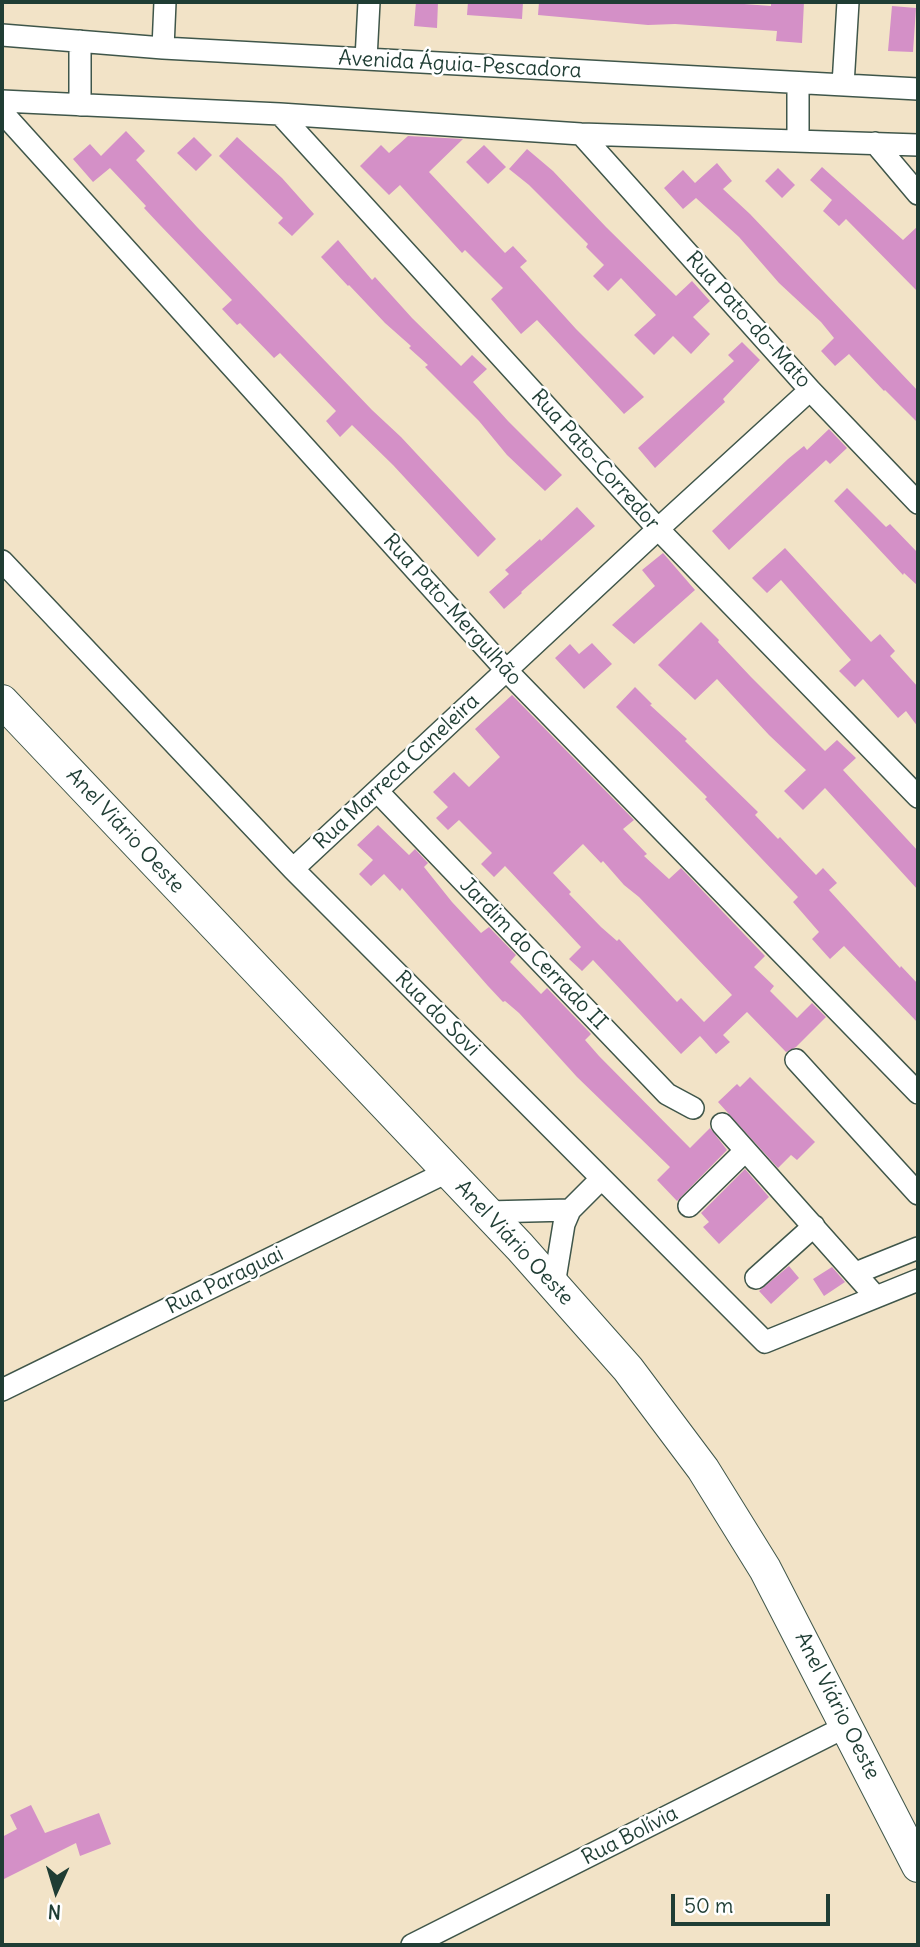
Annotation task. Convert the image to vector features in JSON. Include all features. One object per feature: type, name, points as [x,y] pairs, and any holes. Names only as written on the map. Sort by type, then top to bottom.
[{"type":"main road","name":"Anel Viário Oeste","points":[[2,701],[487,1212],[628,1369],[703,1469],[765,1569],[918,1866]]},
{"type":"street","points":[[163,48],[166,2]]},
{"type":"street","points":[[366,60],[369,2]]},
{"type":"street","points":[[843,85],[848,2]]},
{"type":"street","name":"Avenida Águia-Pescadora","points":[[2,35],[366,60],[918,89]]},
{"type":"street","points":[[80,41],[80,105]]},
{"type":"street","points":[[798,83],[798,141]]},
{"type":"street","points":[[2,101],[280,114],[581,134],[918,145]]},
{"type":"street","name":"Rua Pato-Mergulhão","points":[[2,112],[506,670],[918,1093]]},
{"type":"street","name":"Rua Pato-Corredor","points":[[280,114],[657,529],[918,797]]},
{"type":"street","name":"Rua Pato-do-Mato","points":[[581,134],[810,390],[918,503]]},
{"type":"street","points":[[875,143],[918,194]]},
{"type":"street","name":"Rua Marreca Caneleira","points":[[293,869],[810,390]]},
{"type":"street","name":"Rua do Sovi","points":[[2,561],[293,869],[765,1342],[918,1280]]},
{"type":"street","name":"Jardim do Cerrado II","points":[[378,792],[667,1094],[693,1108]]},
{"type":"street","points":[[796,1060],[918,1194]]},
{"type":"street","points":[[722,1124],[876,1297]]},
{"type":"street","points":[[689,1206],[745,1151]]},
{"type":"street","name":"Rua Paraguai","points":[[2,1390],[447,1172]]},
{"type":"street","points":[[555,1285],[561,1236],[570,1210],[601,1179]]},
{"type":"street","points":[[487,1212],[570,1210]]},
{"type":"street","points":[[756,1278],[814,1226]]},
{"type":"street","points":[[856,1273],[918,1248]]},
{"type":"street","name":"Rua Bolívia","points":[[412,1945],[847,1726]]},
{"type":"building","points":[[416,2],[438,2],[437,28],[414,26]]},
{"type":"building","points":[[468,2],[523,2],[522,19],[467,15]]},
{"type":"building","points":[[539,2],[717,2],[771,6],[771,2],[804,2],[802,43],[776,41],[777,31],[675,24],[648,25],[538,15]]},
{"type":"building","points":[[892,6],[916,8],[913,52],[888,51]]},
{"type":"building","points":[[126,131],[145,151],[136,160],[496,539],[478,557],[352,425],[340,437],[326,421],[336,411],[280,353],[274,358],[240,323],[237,325],[222,309],[232,300],[144,208],[146,206],[110,168],[93,182],[73,159],[90,144],[101,156]]},
{"type":"building","points":[[408,136],[463,139],[429,172],[505,253],[513,246],[527,261],[520,267],[576,329],[644,397],[624,414],[537,320],[521,334],[491,299],[503,288],[465,250],[462,253],[400,185],[389,195],[360,166],[381,145],[389,153]]},
{"type":"building","points":[[194,137],[212,155],[196,171],[177,153]]},
{"type":"building","points":[[237,137],[282,178],[314,214],[292,236],[278,223],[283,218],[219,156]]},
{"type":"building","points":[[484,145],[506,167],[488,184],[466,162]]},
{"type":"building","points":[[527,149],[553,171],[676,296],[692,281],[710,301],[693,317],[710,334],[691,354],[673,336],[654,355],[634,335],[656,315],[621,278],[608,291],[593,276],[604,265],[586,247],[588,244],[529,185],[509,169]]},
{"type":"building","points":[[717,163],[732,181],[723,189],[918,391],[918,423],[849,354],[835,366],[821,351],[834,338],[821,322],[779,283],[739,237],[696,198],[683,209],[664,188],[683,170],[695,183]]},
{"type":"building","points":[[822,167],[903,240],[918,226],[918,292],[846,219],[839,226],[823,211],[832,200],[810,180]]},
{"type":"building","points":[[778,168],[795,185],[782,198],[765,181]]},
{"type":"building","points":[[338,240],[372,280],[375,277],[461,366],[472,355],[487,369],[473,382],[562,475],[545,491],[507,455],[479,421],[425,367],[428,365],[409,348],[411,346],[321,257]]},
{"type":"building","points":[[742,342],[760,360],[723,399],[725,402],[655,468],[638,448],[734,361],[728,355]]},
{"type":"building","points":[[829,429],[847,448],[830,464],[826,460],[729,550],[712,531],[788,459],[804,446],[807,450]]},
{"type":"building","points":[[847,488],[886,527],[890,524],[918,553],[918,586],[904,573],[903,575],[834,501]]},
{"type":"building","points":[[577,507],[595,526],[504,609],[489,592],[509,574],[505,570]]},
{"type":"building","points":[[785,548],[871,642],[880,634],[895,651],[890,656],[918,687],[918,727],[906,711],[898,718],[863,679],[855,687],[839,671],[851,660],[781,580],[767,593],[752,578]]},
{"type":"building","points":[[663,553],[695,590],[634,644],[612,625],[655,586],[642,570]]},
{"type":"building","points":[[701,622],[825,751],[837,740],[856,758],[843,770],[918,851],[918,890],[825,788],[803,810],[784,791],[806,770],[717,679],[695,700],[658,665]]},
{"type":"building","points":[[592,643],[612,664],[584,689],[555,658],[570,644],[579,654]]},
{"type":"building","points":[[635,687],[652,704],[650,705],[687,739],[685,741],[758,812],[755,815],[778,839],[780,837],[816,875],[823,868],[837,883],[829,890],[918,984],[918,1023],[844,946],[830,959],[812,939],[819,932],[793,902],[798,897],[705,799],[707,797],[616,707]]},
{"type":"building","points":[[512,695],[634,820],[623,829],[647,854],[644,856],[669,879],[681,868],[765,956],[754,967],[774,986],[770,991],[797,1018],[812,1003],[826,1017],[796,1047],[786,1052],[747,1012],[723,1035],[730,1042],[716,1054],[700,1036],[681,1054],[593,960],[582,971],[569,959],[581,947],[505,866],[494,877],[481,864],[492,853],[459,820],[448,830],[436,818],[448,807],[433,792],[454,772],[469,787],[500,757],[475,729]],"holes":[[[583,844],[601,863],[603,861],[624,885],[639,897],[732,995],[704,1022],[681,998],[677,1002],[619,939],[617,941],[601,927],[569,894],[571,892],[553,873]]]},
{"type":"building","points":[[378,825],[409,855],[415,849],[428,863],[424,867],[452,902],[481,933],[489,927],[516,955],[510,962],[541,994],[547,988],[591,1034],[585,1040],[599,1056],[690,1148],[710,1128],[727,1150],[677,1201],[657,1180],[670,1167],[577,1077],[519,1013],[503,1002],[402,888],[400,891],[384,874],[371,886],[359,874],[373,860],[357,845]]},
{"type":"building","points":[[750,1077],[815,1142],[797,1160],[791,1155],[778,1168],[718,1102],[737,1084],[740,1087]]},
{"type":"building","points":[[745,1169],[769,1197],[719,1244],[703,1227],[709,1222],[701,1213]]},
{"type":"building","points":[[789,1266],[799,1278],[771,1304],[759,1291]]},
{"type":"building","points":[[832,1267],[845,1282],[824,1296],[813,1279]]},
{"type":"building","points":[[31,1805],[45,1833],[99,1813],[111,1844],[80,1856],[76,1843],[2,1880],[2,1837],[17,1829],[10,1815]]}]
